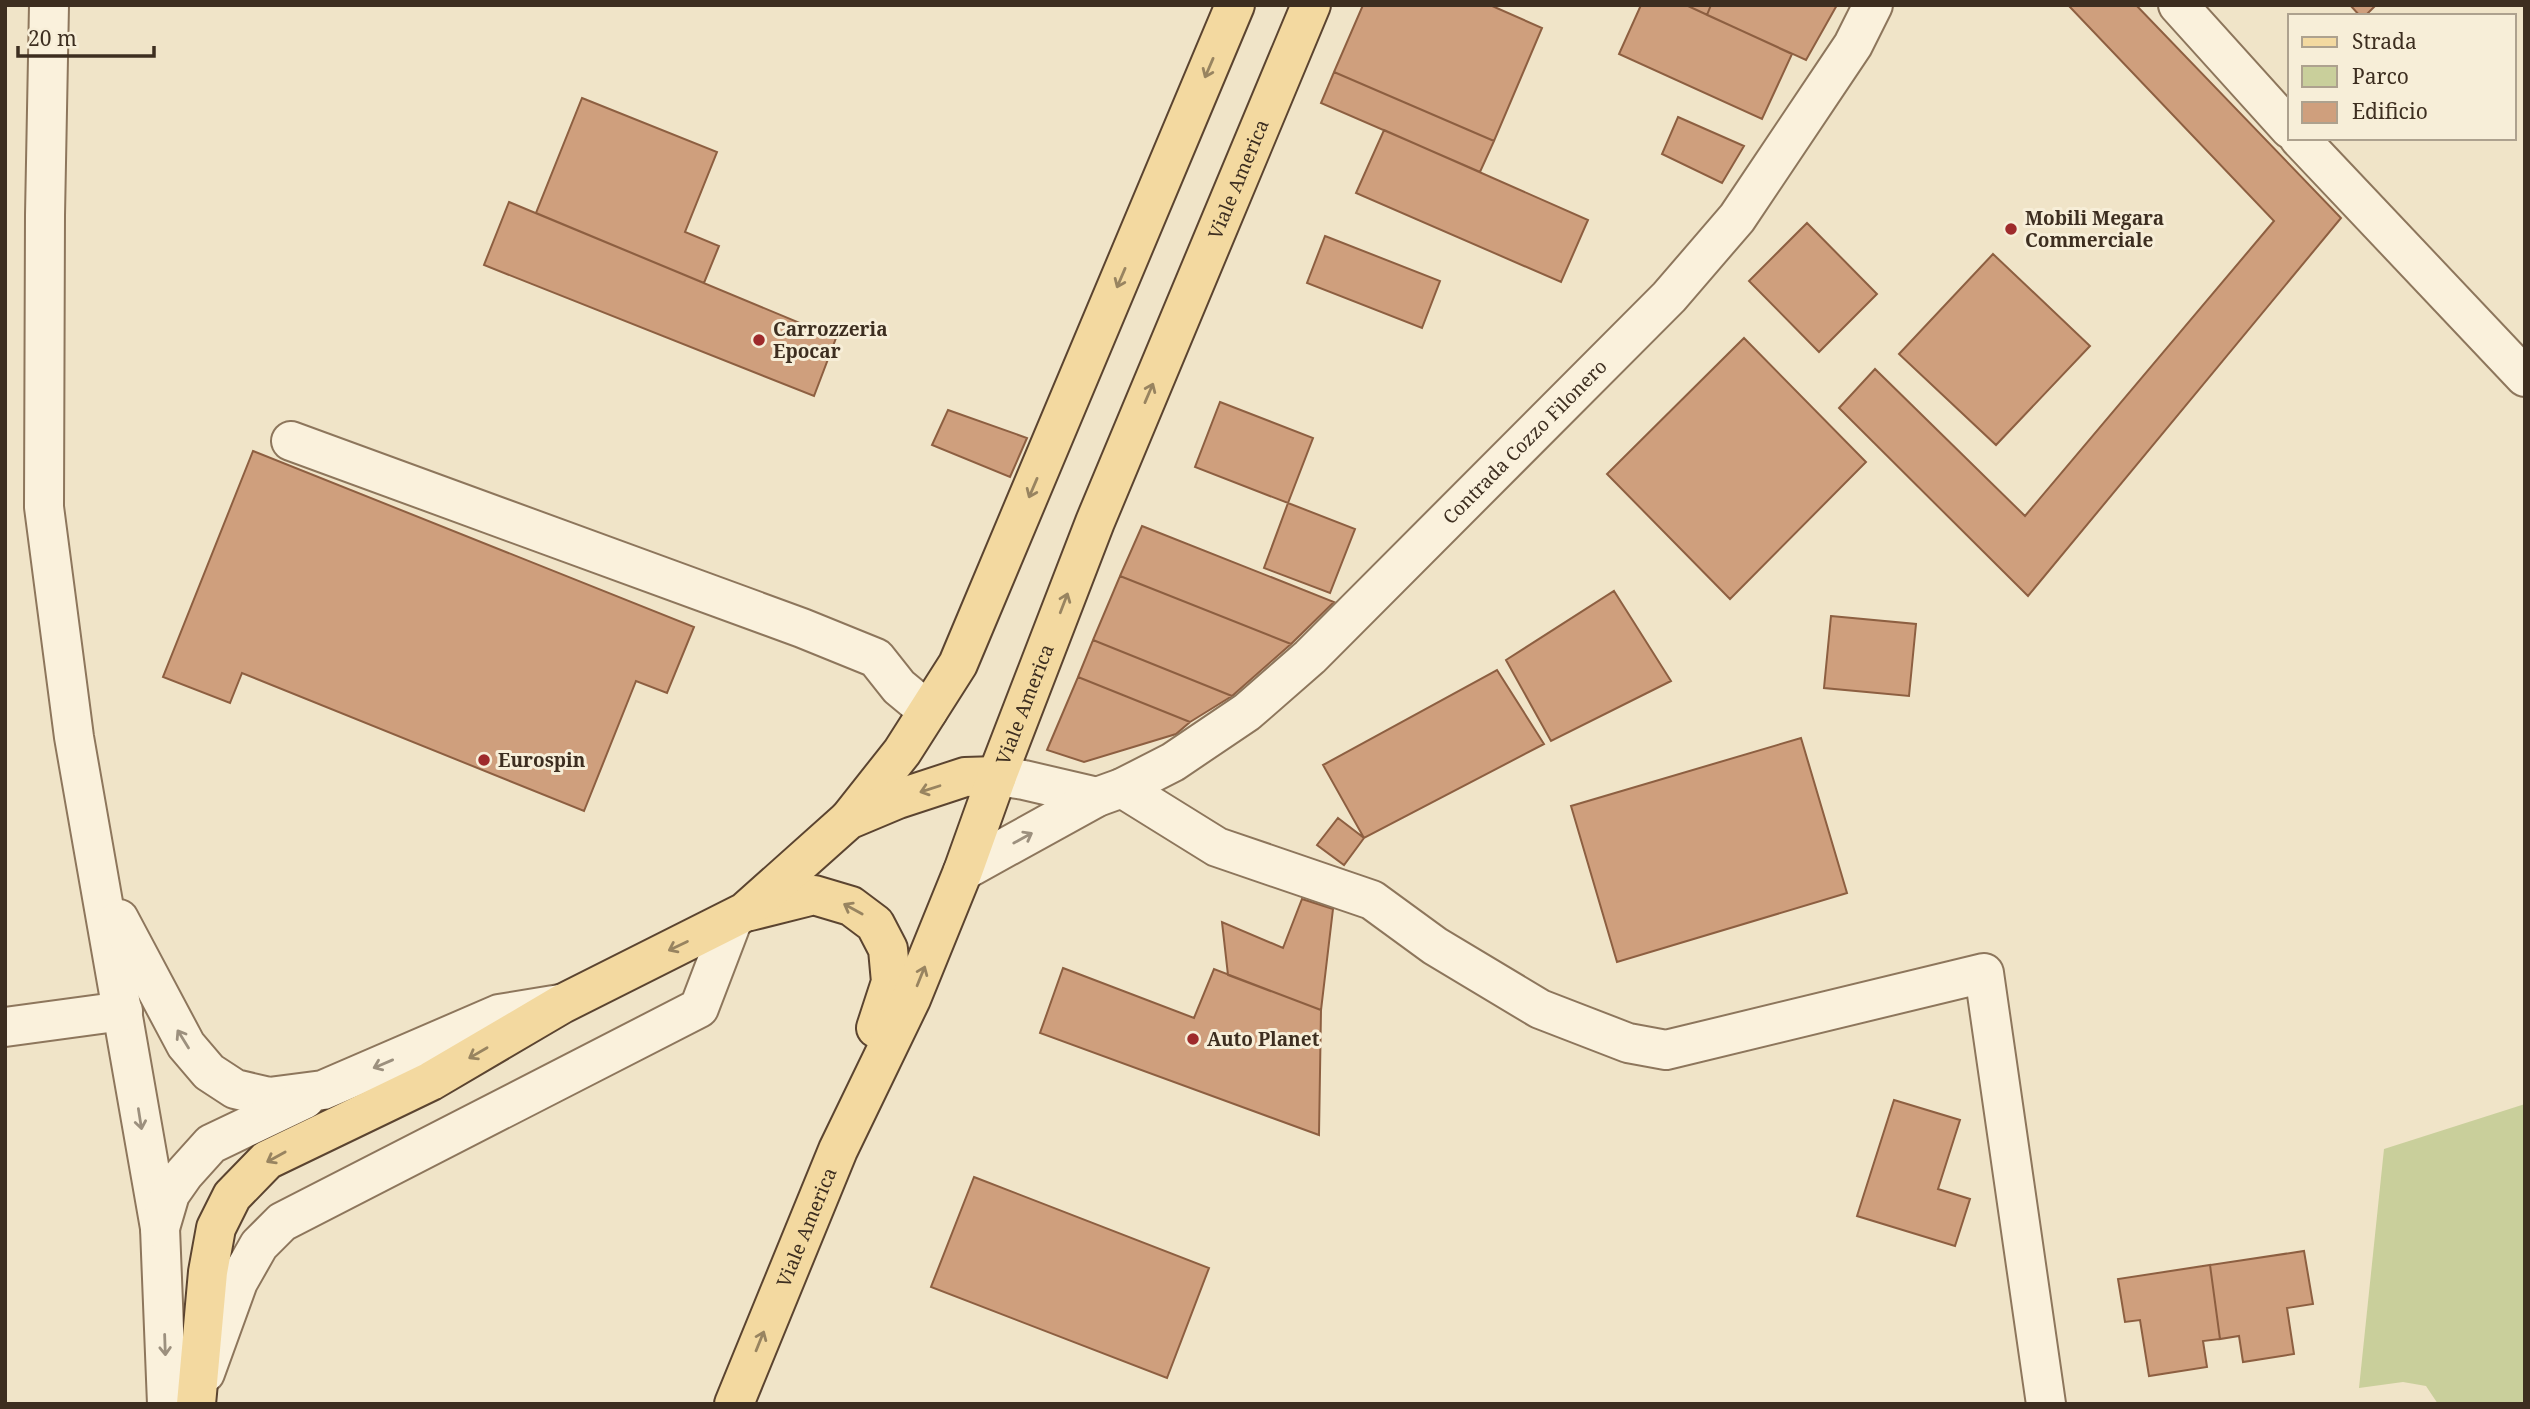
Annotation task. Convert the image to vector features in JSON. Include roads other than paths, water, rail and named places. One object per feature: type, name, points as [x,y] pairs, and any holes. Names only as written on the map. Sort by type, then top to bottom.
[{"type":"main road","points":[[739,915],[848,821],[902,752],[958,664],[1236,5]]},
{"type":"main road","name":"Viale America","points":[[734,1404],[838,1150],[911,999],[963,871],[1096,522],[1311,5]]},
{"type":"main road","points":[[848,821],[898,799],[965,777],[997,776]]},
{"type":"main road","points":[[187,1402],[216,1228],[232,1196],[267,1160],[431,1081],[562,1004],[739,915],[814,895],[852,906],[875,924],[888,949],[891,982],[838,1150]]},
{"type":"street","points":[[49,5],[44,507],[74,737],[160,1227],[187,1402]]},
{"type":"street","name":"Contrada Cozzo Filonero","points":[[963,871],[1173,762],[1247,712],[1310,657],[1669,297],[1737,218],[1853,45],[1873,5]]},
{"type":"street","points":[[2178,5],[2288,127]]},
{"type":"street","points":[[2301,140],[2525,377]]},
{"type":"street","points":[[291,442],[802,628],[876,658],[899,687],[928,711]]},
{"type":"street","points":[[997,776],[1110,793],[1217,847],[1372,900],[1435,946],[1540,1009],[1628,1043],[1667,1050],[1984,973],[2046,1404]]},
{"type":"street","points":[[100,883],[186,1045],[209,1072],[235,1089],[269,1097],[323,1090]]},
{"type":"street","points":[[187,1402],[238,1282],[259,1245],[282,1222],[699,1008],[739,915]]},
{"type":"street","points":[[160,1227],[170,1194],[211,1144],[323,1090],[499,1014],[562,1004]]},
{"type":"street","points":[[5,1027],[123,1012]]},
{"type":"place","name":"Mobili Megara Commerciale","points":[[2011,229]]},
{"type":"place","name":"Carrozzeria Epocar","points":[[759,340]]},
{"type":"place","name":"Eurospin","points":[[484,760]]},
{"type":"place","name":"Auto Planet","points":[[1193,1039]]}]
